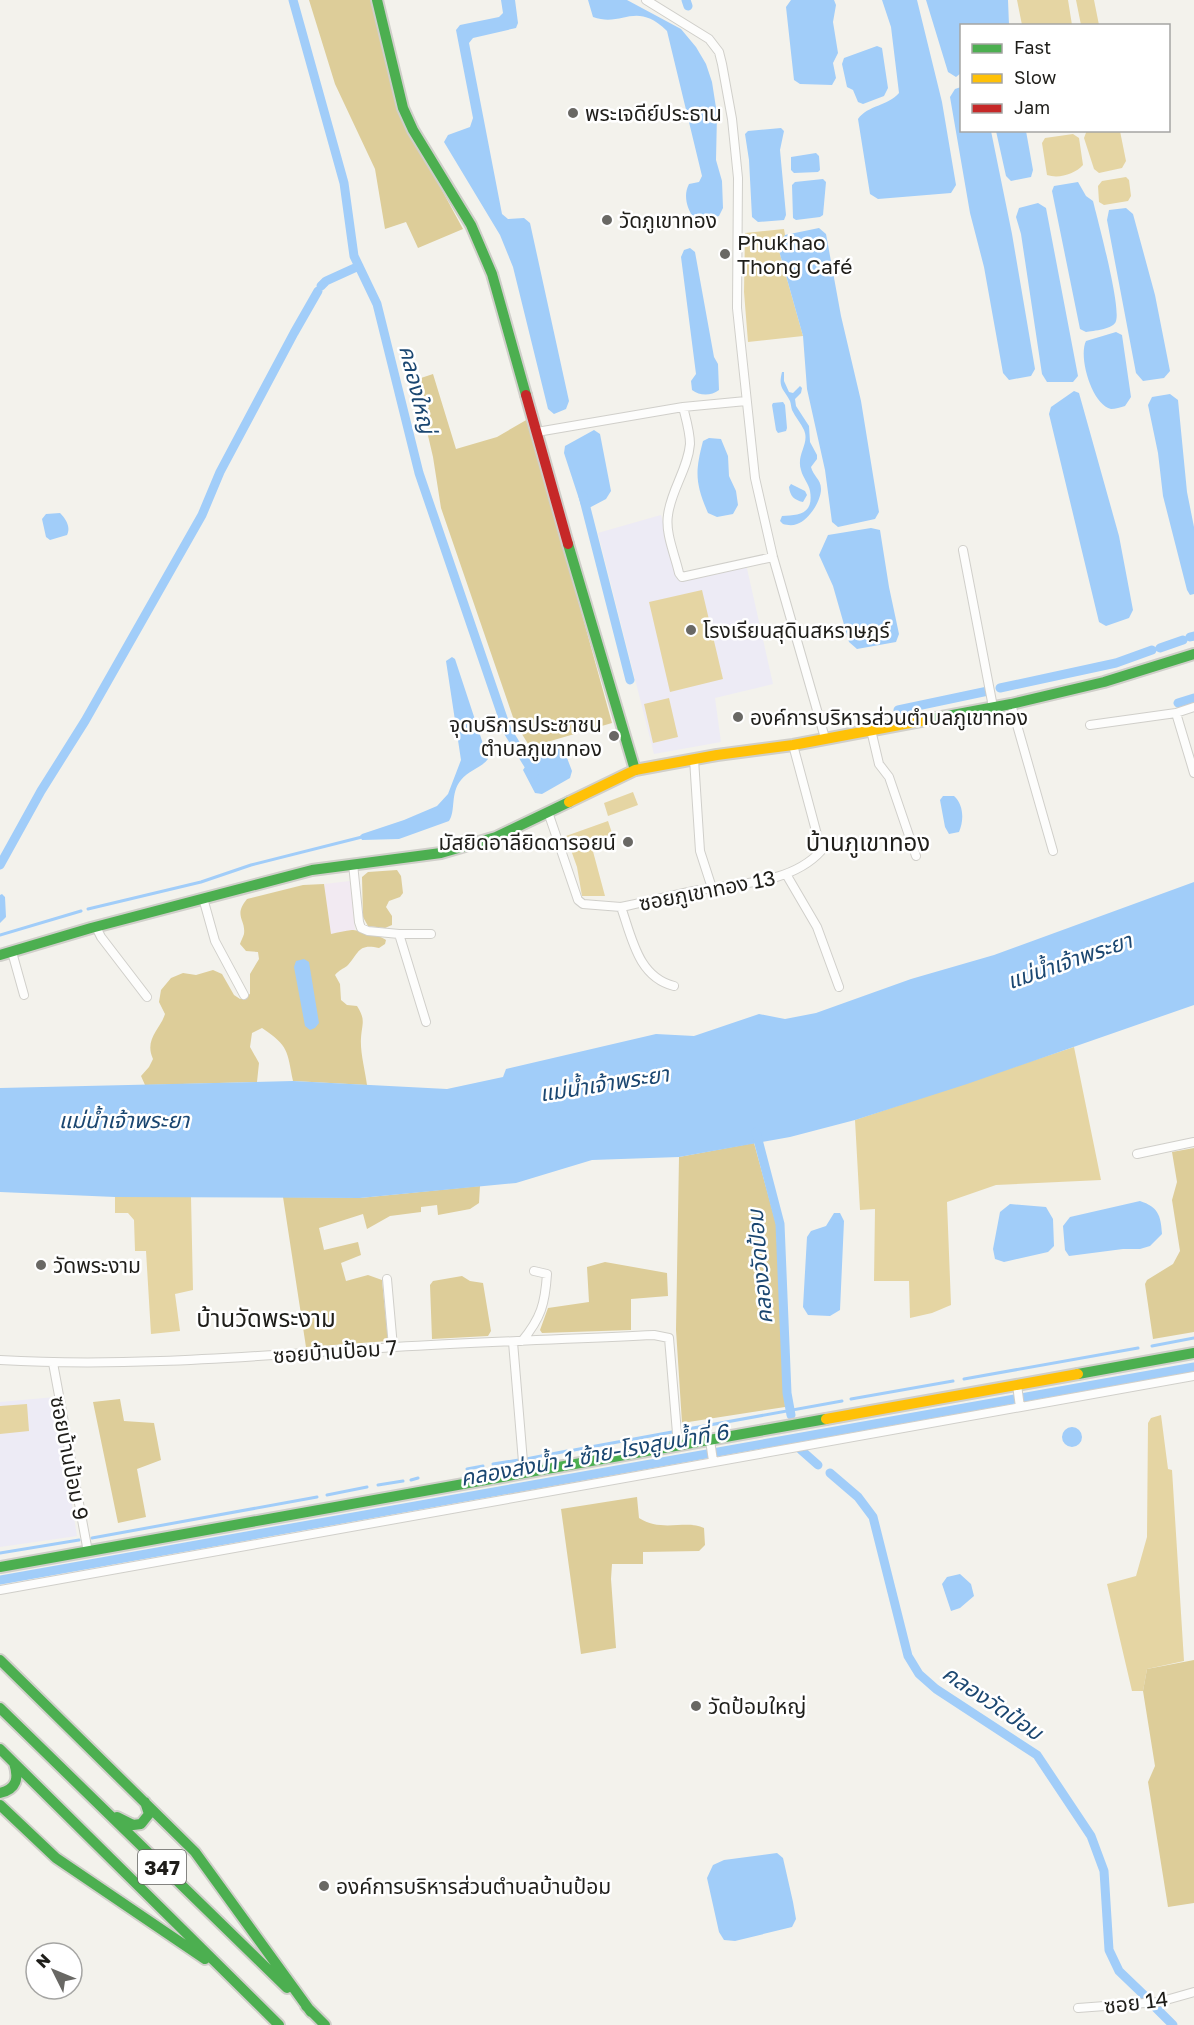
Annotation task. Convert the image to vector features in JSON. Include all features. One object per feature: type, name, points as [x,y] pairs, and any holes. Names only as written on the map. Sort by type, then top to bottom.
[{"type":"main road","points":[[377,0],[403,108],[471,225],[492,274],[635,770]]},
{"type":"main road","points":[[0,955],[312,870],[441,853],[496,837],[635,770],[793,745],[1011,704],[1104,682],[1194,654]]},
{"type":"main road","points":[[0,1567],[678,1445],[710,1443],[1018,1388],[1194,1353]]},
{"type":"main road","points":[[0,1660],[195,1852],[311,2012]]},
{"type":"main road","name":"347","points":[[0,1708],[325,2025]]},
{"type":"main road","name":"347","points":[[0,1749],[279,2025]]},
{"type":"main road","points":[[0,1793],[9,1791],[16,1783],[18,1774],[12,1760]]},
{"type":"main road","points":[[106,1811],[129,1824],[137,1825],[144,1822],[148,1814],[145,1802]]},
{"type":"main road","points":[[0,1805],[56,1858],[229,1975]]},
{"type":"street","points":[[646,0],[709,39],[719,52],[722,64],[732,119],[738,178],[736,290],[755,478],[773,557],[825,738]]},
{"type":"street","points":[[537,432],[683,407],[746,401]]},
{"type":"street","points":[[683,407],[690,444],[686,461],[669,504],[667,518],[669,535],[682,577],[773,557]]},
{"type":"street","points":[[963,550],[993,707]]},
{"type":"street","points":[[1011,704],[1053,850]]},
{"type":"street","points":[[1090,725],[1176,713],[1194,707]]},
{"type":"street","points":[[1176,713],[1194,773]]},
{"type":"street","points":[[871,730],[879,764],[889,777],[915,856]]},
{"type":"street","name":"ซอยภูเขาทอง 13","points":[[548,812],[578,900],[583,904],[621,907],[786,874],[815,857],[820,851],[793,745]]},
{"type":"street","points":[[694,759],[700,851],[712,888]]},
{"type":"street","points":[[353,864],[359,922],[362,928],[368,931],[399,934],[431,934]]},
{"type":"street","points":[[786,874],[817,927],[839,987]]},
{"type":"street","points":[[203,898],[215,941],[244,995]]},
{"type":"street","points":[[621,907],[639,958],[645,968],[663,983],[674,986]]},
{"type":"street","points":[[96,927],[101,937],[147,997]]},
{"type":"street","points":[[399,934],[426,1022]]},
{"type":"street","points":[[12,952],[24,995]]},
{"type":"street","points":[[1137,1154],[1194,1142]]},
{"type":"street","points":[[522,1341],[534,1327],[544,1302],[547,1274],[534,1270]]},
{"type":"street","points":[[387,1279],[393,1347]]},
{"type":"street","name":"ซอยบ้านป้อม 7","points":[[0,1360],[53,1363],[151,1361],[654,1335],[669,1338],[678,1445]]},
{"type":"street","points":[[513,1342],[524,1474]]},
{"type":"street","name":"ซอยบ้านป้อม 9","points":[[53,1363],[88,1552]]},
{"type":"street","points":[[0,1590],[712,1459],[1194,1376]]},
{"type":"street","points":[[1018,1388],[1020,1405]]},
{"type":"street","points":[[710,1443],[712,1459]]},
{"type":"street","name":"ซอย 14","points":[[1078,2008],[1159,2002],[1194,1992]]},
{"type":"shaded area","points":[[309,0],[373,0],[417,144],[463,229],[418,248],[406,222],[385,229],[375,169],[335,84]]},
{"type":"shaded area","points":[[1017,0],[1068,0],[1072,24],[1022,24]]},
{"type":"shaded area","points":[[1076,0],[1094,0],[1099,24],[1081,24]]},
{"type":"shaded area","points":[[1086,132],[1120,132],[1126,161],[1122,168],[1099,173],[1094,169],[1084,138]]},
{"type":"shaded area","points":[[1073,134],[1079,138],[1083,165],[1066,175],[1047,175],[1042,143],[1045,138]]},
{"type":"shaded area","points":[[1126,177],[1129,180],[1131,196],[1128,201],[1104,205],[1099,202],[1098,186],[1102,181]]},
{"type":"shaded area","points":[[784,229],[785,235],[778,247],[803,336],[748,342],[744,292],[745,233]]},
{"type":"shaded area","points":[[433,374],[456,449],[497,437],[528,419],[612,723],[530,747],[515,723],[441,508],[433,457],[415,380]]},
{"type":"shaded area","name":"โรงเรียนสุดินสหราษฎร์","points":[[661,515],[680,580],[746,564],[773,684],[715,698],[721,742],[654,754],[598,533]]},
{"type":"shaded area","points":[[702,590],[723,679],[670,692],[649,602]]},
{"type":"shaded area","points":[[669,698],[678,737],[653,743],[644,704]]},
{"type":"shaded area","points":[[633,792],[638,805],[608,816],[604,803]]},
{"type":"shaded area","points":[[608,821],[613,836],[591,844],[605,896],[582,896],[577,867],[566,836]]},
{"type":"shaded area","points":[[397,870],[401,876],[403,893],[400,897],[389,901],[386,907],[392,916],[392,925],[385,928],[368,926],[363,917],[362,877],[368,872]]},
{"type":"shaded area","points":[[350,881],[355,930],[331,934],[324,884]]},
{"type":"shaded area","points":[[324,884],[331,934],[355,930],[386,940],[385,944],[379,948],[362,948],[347,966],[335,975],[340,984],[341,1000],[347,1005],[357,1006],[362,1015],[361,1049],[367,1085],[293,1081],[285,1050],[262,1028],[252,1033],[250,1047],[259,1063],[257,1082],[145,1085],[141,1076],[153,1059],[150,1046],[165,1014],[159,1002],[161,990],[171,978],[183,973],[196,975],[213,970],[222,974],[234,995],[240,999],[250,994],[250,974],[259,959],[258,952],[246,951],[240,944],[244,929],[240,914],[247,899],[303,885]]},
{"type":"shaded area","points":[[1074,1047],[1101,1180],[996,1185],[947,1202],[951,1305],[932,1313],[910,1318],[909,1281],[874,1281],[875,1209],[860,1210],[855,1120]]},
{"type":"shaded area","points":[[754,1143],[776,1224],[785,1407],[682,1423],[676,1330],[679,1157]]},
{"type":"shaded area","points":[[1194,1148],[1194,1332],[1153,1339],[1145,1284],[1147,1280],[1173,1264],[1180,1251],[1172,1200],[1177,1182],[1172,1152]]},
{"type":"shaded area","points":[[480,1186],[479,1203],[470,1209],[438,1215],[437,1205],[421,1207],[421,1212],[390,1216],[367,1229],[363,1214],[319,1228],[324,1250],[358,1242],[361,1255],[341,1263],[346,1281],[368,1275],[382,1280],[388,1341],[306,1347],[283,1197],[360,1198]]},
{"type":"shaded area","points":[[115,1197],[191,1197],[193,1290],[175,1294],[180,1331],[151,1334],[146,1251],[135,1251],[134,1220],[128,1213],[115,1213]]},
{"type":"shaded area","points":[[605,1262],[667,1273],[668,1296],[631,1299],[631,1330],[542,1333],[540,1330],[548,1308],[589,1302],[587,1267]]},
{"type":"shaded area","points":[[462,1276],[470,1281],[483,1283],[491,1331],[488,1336],[432,1339],[430,1285],[433,1281]]},
{"type":"shaded area","points":[[55,1397],[77,1536],[0,1547],[0,1402]]},
{"type":"shaded area","points":[[120,1399],[124,1421],[154,1423],[161,1460],[137,1469],[146,1517],[118,1523],[93,1402]]},
{"type":"shaded area","points":[[27,1404],[29,1431],[0,1434],[0,1406]]},
{"type":"shaded area","points":[[1161,1415],[1168,1469],[1172,1470],[1184,1661],[1147,1669],[1143,1691],[1132,1691],[1107,1584],[1136,1576],[1147,1537],[1148,1423],[1151,1418]]},
{"type":"shaded area","points":[[637,1497],[639,1518],[656,1525],[690,1525],[704,1528],[705,1545],[699,1551],[643,1552],[643,1564],[612,1564],[616,1648],[581,1654],[561,1509]]},
{"type":"shaded area","points":[[1194,1660],[1194,1903],[1168,1907],[1148,1782],[1155,1766],[1143,1691],[1147,1669]]},
{"type":"water","points":[[501,0],[515,0],[518,23],[516,28],[473,38],[469,43],[502,214],[508,219],[524,218],[530,223],[569,401],[566,409],[554,414],[548,409],[513,267],[500,235],[444,142],[448,135],[470,127],[473,118],[456,30],[460,25],[499,17],[503,13]]},
{"type":"water","points":[[588,0],[627,0],[681,29],[696,47],[706,64],[712,82],[717,114],[716,160],[722,181],[723,208],[719,216],[707,219],[693,217],[688,206],[686,193],[689,184],[699,182],[702,176],[667,31],[646,17],[603,19],[593,17]]},
{"type":"water","points":[[791,0],[834,0],[836,5],[833,22],[838,53],[833,63],[836,78],[832,85],[800,84],[794,80],[786,7]]},
{"type":"water","points":[[882,0],[917,0],[942,102],[956,185],[951,193],[878,199],[870,194],[858,119],[862,114],[889,101],[899,93],[891,27]]},
{"type":"water","points":[[926,0],[1008,0],[1009,24],[960,24],[960,74],[956,77],[948,72]]},
{"type":"water","points":[[877,46],[882,48],[888,88],[884,96],[863,104],[858,102],[853,90],[847,87],[842,64],[844,58]]},
{"type":"water","points":[[960,87],[960,132],[991,132],[1012,234],[1035,369],[1031,376],[1009,380],[1003,373],[984,267],[970,213],[950,97],[955,89]]},
{"type":"water","points":[[781,128],[784,131],[780,150],[786,215],[784,220],[758,222],[752,217],[749,160],[745,134],[748,131]]},
{"type":"water","points":[[996,132],[1026,132],[1033,170],[1031,177],[1011,181],[1006,176]]},
{"type":"water","points":[[816,153],[819,156],[820,170],[818,172],[794,173],[791,170],[791,157]]},
{"type":"water","points":[[823,179],[826,182],[823,215],[796,220],[793,218],[792,185],[795,182]]},
{"type":"water","points":[[1078,182],[1086,196],[1093,201],[1117,312],[1116,321],[1111,326],[1086,332],[1080,329],[1052,191],[1054,186]]},
{"type":"water","points":[[1038,203],[1046,208],[1078,376],[1073,382],[1047,382],[1042,374],[1021,234],[1016,217],[1019,208]]},
{"type":"water","points":[[1126,208],[1133,214],[1155,295],[1170,371],[1164,378],[1143,381],[1136,373],[1107,220],[1109,210]]},
{"type":"water","points":[[819,228],[826,234],[841,316],[861,401],[879,512],[875,519],[838,527],[832,522],[825,470],[807,389],[803,336],[778,247],[785,235]]},
{"type":"water","points":[[690,248],[695,252],[714,357],[718,364],[719,390],[709,394],[692,390],[691,381],[696,374],[681,257],[684,250]]},
{"type":"water","points":[[1116,332],[1122,335],[1131,397],[1125,406],[1111,409],[1104,406],[1098,399],[1088,380],[1084,348],[1086,341]]},
{"type":"water","points":[[782,372],[784,372],[784,381],[789,392],[793,393],[800,386],[802,388],[801,393],[795,399],[796,406],[809,426],[810,442],[817,455],[811,467],[821,489],[814,510],[801,522],[791,525],[780,521],[782,516],[804,512],[810,505],[811,499],[800,464],[805,435],[782,388]]},
{"type":"water","points":[[1074,391],[1079,393],[1119,536],[1133,610],[1129,618],[1106,626],[1099,622],[1049,414],[1051,407]]},
{"type":"water","points":[[1170,394],[1178,400],[1187,492],[1194,527],[1194,594],[1190,595],[1163,496],[1158,453],[1148,405],[1152,397]]},
{"type":"water","points":[[783,402],[787,428],[786,431],[778,433],[772,405]]},
{"type":"water","points":[[594,430],[600,434],[611,491],[606,499],[589,508],[581,505],[564,453],[565,446]]},
{"type":"water","points":[[709,438],[721,439],[728,456],[729,476],[736,491],[738,505],[733,514],[717,517],[708,513],[701,493],[698,477],[699,461],[703,441]]},
{"type":"water","points":[[791,484],[805,491],[807,495],[803,502],[791,495],[789,487]]},
{"type":"water","points":[[60,513],[67,523],[67,535],[50,540],[46,537],[42,519],[46,514]]},
{"type":"water","points":[[871,528],[880,530],[899,634],[896,642],[857,649],[849,642],[833,586],[819,555],[828,535]]},
{"type":"water","points":[[452,657],[455,659],[488,759],[464,777],[458,785],[449,821],[399,839],[362,840],[360,836],[362,834],[437,806],[448,794],[461,760],[446,661]]},
{"type":"water","points":[[555,747],[564,750],[572,771],[570,778],[542,794],[535,793],[523,770],[529,761]]},
{"type":"water","points":[[943,796],[954,796],[960,804],[962,823],[959,832],[949,834],[945,827],[940,800]]},
{"type":"water","name":"แม่น้ำเจ้าพระยา","points":[[1194,882],[1194,1005],[967,1084],[855,1120],[790,1137],[679,1157],[592,1160],[516,1183],[360,1198],[115,1197],[0,1192],[0,1088],[293,1081],[447,1089],[503,1077],[506,1069],[656,1034],[694,1036],[759,1014],[785,1019],[816,1013],[911,979],[994,955]]},
{"type":"water","points":[[0,895],[5,897],[6,917],[0,923]]},
{"type":"water","points":[[304,959],[309,962],[319,1023],[310,1030],[305,1026],[294,967],[296,961]]},
{"type":"water","points":[[1140,1201],[1155,1209],[1161,1222],[1162,1234],[1150,1246],[1069,1256],[1065,1250],[1063,1226],[1070,1217]]},
{"type":"water","points":[[1010,1204],[1046,1207],[1053,1219],[1054,1246],[1048,1252],[1004,1262],[995,1259],[993,1249],[1000,1212]]},
{"type":"water","points":[[834,1213],[840,1213],[844,1221],[840,1310],[830,1316],[808,1315],[803,1307],[807,1237],[811,1231],[826,1226]]},
{"type":"water","points":[[1072,1427],[1079,1430],[1082,1437],[1079,1444],[1072,1447],[1065,1444],[1062,1437],[1065,1430]]},
{"type":"water","points":[[960,1574],[971,1584],[974,1596],[960,1608],[951,1611],[942,1584],[947,1577]]},
{"type":"water","points":[[777,1853],[783,1858],[793,1902],[796,1919],[792,1927],[735,1941],[724,1940],[719,1932],[707,1878],[713,1865],[724,1860]]},
{"type":"waterway","name":"คลองใหญ่","points":[[293,0],[344,183],[354,256],[377,304],[419,473],[507,730],[534,774]]},
{"type":"waterway","points":[[686,0],[688,6]]},
{"type":"waterway","points":[[321,286],[326,281],[359,266]]},
{"type":"waterway","points":[[0,865],[202,515],[220,472],[318,291]]},
{"type":"waterway","points":[[583,496],[630,680]]},
{"type":"waterway","points":[[1190,637],[1194,636]]},
{"type":"waterway","points":[[1160,648],[1183,640]]},
{"type":"waterway","points":[[1000,688],[1116,663],[1152,650]]},
{"type":"waterway","points":[[898,710],[988,691]]},
{"type":"waterway","points":[[1178,703],[1194,698]]},
{"type":"waterway","points":[[88,909],[201,882],[251,865],[362,837]]},
{"type":"waterway","points":[[0,935],[81,911]]},
{"type":"waterway","name":"คลองวัดป้อม","points":[[756,1132],[780,1224],[787,1393],[791,1415]]},
{"type":"waterway","points":[[1152,1346],[1194,1338]]},
{"type":"waterway","points":[[964,1379],[1138,1348]]},
{"type":"waterway","name":"คลองส่งน้ำ 1 ซ้าย-โรงสูบน้ำที่ 6","points":[[0,1580],[1194,1367]]},
{"type":"waterway","points":[[851,1399],[953,1381]]},
{"type":"waterway","points":[[682,1430],[842,1401]]},
{"type":"waterway","points":[[574,1450],[672,1432]]},
{"type":"waterway","name":"คลองวัดป้อม","points":[[801,1450],[818,1465]]},
{"type":"waterway","points":[[526,1459],[567,1451]]},
{"type":"waterway","points":[[493,1464],[519,1460]]},
{"type":"waterway","points":[[467,1469],[483,1466]]},
{"type":"waterway","name":"คลองวัดป้อม","points":[[830,1473],[858,1497],[873,1517],[908,1656],[919,1674],[936,1689],[1037,1755],[1091,1836],[1104,1871],[1109,1950],[1119,1971],[1145,1996]]},
{"type":"waterway","points":[[411,1480],[418,1478]]},
{"type":"waterway","points":[[378,1485],[403,1481]]},
{"type":"waterway","points":[[327,1495],[367,1487]]},
{"type":"waterway","points":[[92,1538],[317,1497]]},
{"type":"waterway","points":[[0,1553],[79,1540]]},
{"type":"waterway","name":"คลองวัดป้อม","points":[[1156,2008],[1173,2025]]},
{"type":"traffic: fast","points":[[377,0],[403,108],[413,130],[471,225],[492,274],[526,395]]},
{"type":"traffic: fast","points":[[568,544],[635,770]]},
{"type":"traffic: fast","points":[[926,720],[1011,704],[1104,682],[1194,654]]},
{"type":"traffic: fast","points":[[0,955],[91,928],[312,870],[441,853],[496,837],[569,802]]},
{"type":"traffic: fast","points":[[1078,1374],[1194,1353]]},
{"type":"traffic: fast","points":[[0,1567],[826,1419]]},
{"type":"traffic: fast","points":[[0,1660],[195,1852],[311,2012]]},
{"type":"traffic: fast","points":[[0,1708],[287,1988]]},
{"type":"traffic: fast","points":[[0,1749],[279,2025]]},
{"type":"traffic: fast","points":[[0,1793],[10,1789],[15,1782],[14,1763]]},
{"type":"traffic: fast","points":[[117,1817],[133,1825],[141,1824],[149,1814],[145,1802]]},
{"type":"traffic: fast","points":[[0,1805],[56,1858],[205,1959]]},
{"type":"traffic: fast","points":[[306,2006],[325,2025]]},
{"type":"traffic: slow","points":[[569,802],[635,770],[717,755],[793,745],[926,720]]},
{"type":"traffic: slow","points":[[826,1419],[1078,1374]]},
{"type":"traffic: jam","points":[[526,395],[568,544]]},
{"type":"place","name":"พระเจดีย์ประธาน","points":[[573,113]]},
{"type":"place","name":"วัดภูเขาทอง","points":[[607,220]]},
{"type":"place","name":"Phukhao Thong Café","points":[[725,254]]},
{"type":"place","name":"โรงเรียนสุดินสหราษฎร์","points":[[691,630]]},
{"type":"place","name":"องค์การบริหารส่วนตำบลภูเขาทอง","points":[[738,717]]},
{"type":"place","name":"จุดบริการประชาชน ตำบลภูเขาทอง","points":[[614,736]]},
{"type":"place","name":"มัสยิดอาลียิดดารอยน์","points":[[628,842]]},
{"type":"place","name":"วัดพระงาม","points":[[41,1265]]},
{"type":"place","name":"วัดป้อมใหญ่","points":[[696,1706]]},
{"type":"place","name":"องค์การบริหารส่วนตำบลบ้านป้อม","points":[[324,1886]]},
{"type":"district","name":"บ้านภูเขาทอง","points":[[868,841]]},
{"type":"district","name":"บ้านวัดพระงาม","points":[[266,1317]]}]
